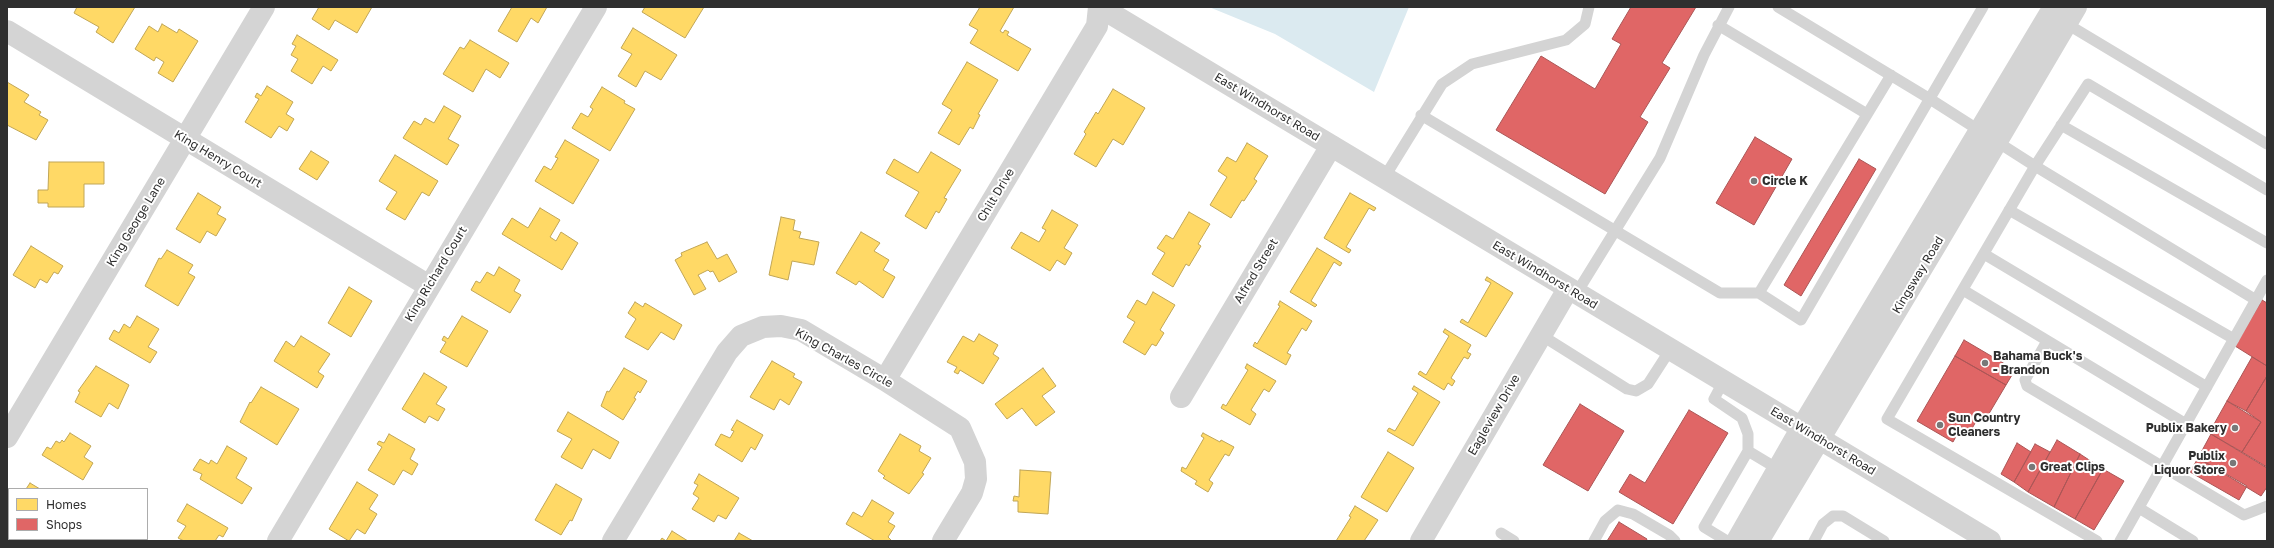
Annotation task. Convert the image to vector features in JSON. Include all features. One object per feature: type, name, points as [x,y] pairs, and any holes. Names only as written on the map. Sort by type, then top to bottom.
[{"type":"street","name":"King George Lane","points":[[7,437],[187,140],[264,7]]},
{"type":"street","name":"King Richard Court","points":[[278,541],[596,7]]},
{"type":"street","name":"East Windhorst Road","points":[[1099,7],[1985,540]]},
{"type":"street","name":"Chilt Drive","points":[[885,380],[1097,26],[1099,7]]},
{"type":"street","name":"Kingsway Road","points":[[1758,541],[1810,434],[1989,136],[2066,13]]},
{"type":"street","name":"King Henry Court","points":[[7,31],[429,286]]},
{"type":"street","name":"Alfred Street","points":[[1181,397],[1331,146]]},
{"type":"street","name":"Eagleview Drive","points":[[1421,541],[1541,335],[1572,292]]},
{"type":"street","name":"King Charles Circle","points":[[613,541],[727,352],[741,336],[763,327],[781,326],[801,330],[885,380],[960,428],[970,447],[975,462],[976,479],[972,493],[943,541]]},
{"type":"street","name":"Kingsway Road","points":[[1737,541],[1778,469],[1810,434]]},
{"type":"lane","points":[[1384,178],[1421,115],[1442,84],[1472,64],[1566,40],[1585,24],[1589,7]]},
{"type":"lane","points":[[1572,292],[1615,231],[1660,158],[1718,25],[1728,7]]},
{"type":"lane","points":[[1778,7],[1930,98],[2034,166],[2256,300]]},
{"type":"lane","points":[[1421,115],[1720,293],[1759,294],[1801,320],[1983,7]]},
{"type":"lane","points":[[2066,13],[2267,144]]},
{"type":"lane","points":[[1718,25],[1867,114]]},
{"type":"lane","points":[[1759,294],[1891,75]]},
{"type":"lane","points":[[2098,541],[1887,419],[2034,166],[2088,84],[2267,190]]},
{"type":"lane","points":[[2061,125],[2267,243]]},
{"type":"lane","points":[[2009,210],[2234,339]]},
{"type":"lane","points":[[1984,254],[2206,387]]},
{"type":"lane","points":[[2120,541],[2267,280]]},
{"type":"lane","points":[[1963,290],[2186,424]]},
{"type":"lane","points":[[1541,335],[1627,389],[1636,391],[1648,384],[1670,350]]},
{"type":"lane","points":[[2047,341],[2025,380],[2027,386],[2244,515],[2267,506]]},
{"type":"lane","points":[[1723,382],[1714,400],[1742,418],[1748,434],[1748,451],[1704,527],[1727,541]]},
{"type":"lane","points":[[1748,451],[1778,469]]},
{"type":"lane","points":[[2138,508],[2193,541]]},
{"type":"lane","points":[[1594,541],[1605,521],[1618,510],[1633,514],[1669,535],[1675,541]]},
{"type":"lane","points":[[1814,541],[1823,524],[1833,516],[1843,516],[1884,541]]},
{"type":"lane","points":[[1501,533],[1514,541]]},
{"type":"shaded area","points":[[1209,7],[1409,7],[1374,92],[1275,34]]},
{"type":"building: Homes","points":[[77,7],[135,7],[113,43],[96,32],[99,27],[74,13]]},
{"type":"building: Homes","points":[[319,7],[372,7],[357,33],[335,20],[329,30],[312,19]]},
{"type":"building: Homes","points":[[512,7],[547,7],[538,23],[531,18],[517,42],[498,31]]},
{"type":"building: Homes","points":[[645,7],[704,7],[685,38],[642,12]]},
{"type":"building: Homes","points":[[980,7],[1014,7],[1000,31],[1003,33],[1005,30],[1009,32],[1007,35],[1031,49],[1018,71],[970,43],[978,30],[969,25]]},
{"type":"building: Homes","points":[[162,24],[177,33],[179,29],[198,41],[173,82],[158,73],[164,62],[156,57],[154,61],[135,49],[149,26],[158,32]]},
{"type":"building: Homes","points":[[633,28],[677,55],[661,80],[645,71],[636,87],[618,76],[632,54],[621,48]]},
{"type":"building: Homes","points":[[297,35],[338,60],[331,71],[323,66],[312,84],[291,71],[298,59],[291,55],[296,46],[292,44]]},
{"type":"building: Homes","points":[[470,40],[509,63],[500,78],[486,69],[473,92],[443,74],[460,47],[464,49]]},
{"type":"building: Homes","points":[[967,62],[998,80],[978,114],[980,115],[973,129],[970,127],[959,145],[938,133],[952,110],[942,104]]},
{"type":"building: Homes","points":[[7,82],[29,95],[24,102],[41,112],[39,115],[48,120],[36,140],[7,125]]},
{"type":"building: Homes","points":[[267,86],[293,102],[286,114],[294,119],[287,131],[279,126],[271,138],[245,122],[259,99],[255,97],[257,93],[261,96]]},
{"type":"building: Homes","points":[[602,87],[635,109],[610,151],[572,128],[581,113],[588,117],[593,109],[590,107]]},
{"type":"building: Homes","points":[[1113,89],[1145,108],[1123,145],[1113,139],[1096,167],[1074,154],[1086,134],[1084,132],[1096,112],[1098,114]]},
{"type":"building: Homes","points":[[444,106],[461,116],[448,139],[459,145],[447,165],[403,138],[414,121],[421,125],[425,118],[434,123]]},
{"type":"building: Homes","points":[[565,140],[599,160],[573,204],[535,181],[544,166],[551,170],[558,158],[555,157]]},
{"type":"building: Homes","points":[[1247,143],[1268,156],[1254,179],[1257,181],[1244,201],[1242,200],[1231,218],[1210,205],[1227,177],[1218,171],[1227,157],[1236,162]]},
{"type":"building: Homes","points":[[311,151],[329,162],[317,180],[299,169]]},
{"type":"building: Homes","points":[[931,152],[961,170],[944,198],[947,199],[939,213],[936,211],[926,229],[905,216],[919,192],[886,173],[894,159],[918,173]]},
{"type":"building: Homes","points":[[395,155],[438,181],[429,196],[422,192],[405,220],[386,209],[397,192],[379,181]]},
{"type":"building: Homes","points":[[49,162],[104,162],[104,184],[84,184],[84,207],[48,207],[48,203],[38,203],[38,190],[48,190]]},
{"type":"building: Homes","points":[[198,193],[221,207],[217,214],[226,219],[216,236],[207,231],[200,243],[176,229]]},
{"type":"building: Homes","points":[[1350,193],[1376,208],[1374,211],[1369,208],[1346,247],[1351,250],[1349,253],[1324,238]]},
{"type":"building: Homes","points":[[540,208],[560,220],[550,237],[556,241],[561,232],[578,243],[562,270],[502,234],[512,218],[528,228]]},
{"type":"building: Homes","points":[[1052,210],[1078,225],[1064,248],[1072,253],[1065,265],[1057,260],[1050,271],[1011,248],[1021,232],[1039,242],[1046,230],[1042,228]]},
{"type":"building: Homes","points":[[1189,212],[1210,224],[1198,244],[1201,246],[1189,266],[1186,264],[1173,287],[1152,274],[1165,253],[1157,248],[1166,235],[1173,239]]},
{"type":"building: Homes","points":[[781,217],[795,220],[793,230],[801,232],[799,238],[819,242],[814,265],[792,261],[788,280],[769,275]]},
{"type":"building: Homes","points":[[861,232],[880,243],[874,251],[889,260],[883,270],[895,277],[883,298],[859,281],[856,285],[836,273]]},
{"type":"building: Homes","points":[[707,242],[717,259],[727,254],[737,272],[719,282],[713,271],[710,272],[708,270],[698,275],[706,289],[694,295],[675,260],[682,256],[681,253]]},
{"type":"building: Homes","points":[[31,246],[63,266],[58,274],[54,272],[47,283],[40,279],[35,288],[13,275]]},
{"type":"building: Homes","points":[[1317,248],[1342,263],[1340,266],[1334,262],[1311,301],[1317,305],[1315,307],[1290,292]]},
{"type":"building: Homes","points":[[167,250],[193,265],[188,273],[195,277],[178,306],[145,286],[159,258],[161,259]]},
{"type":"building: Homes","points":[[499,267],[520,280],[514,291],[521,295],[510,313],[471,290],[476,281],[480,283],[487,272],[494,276]]},
{"type":"building: Homes","points":[[1487,277],[1513,293],[1486,337],[1460,322],[1462,319],[1468,323],[1491,283],[1485,280]]},
{"type":"building: Homes","points":[[349,287],[372,301],[351,337],[328,323]]},
{"type":"building: Homes","points":[[1153,292],[1175,305],[1160,330],[1164,333],[1156,346],[1152,344],[1145,355],[1123,342],[1135,322],[1127,317],[1137,300],[1146,305]]},
{"type":"building: Homes","points":[[1280,301],[1312,321],[1306,331],[1302,328],[1287,353],[1291,355],[1286,365],[1253,346],[1255,342],[1257,344],[1280,306],[1278,305]]},
{"type":"building: Homes","points":[[635,302],[643,307],[645,303],[682,325],[674,340],[661,332],[648,350],[625,337],[636,319],[628,313]]},
{"type":"building: Homes","points":[[137,316],[159,329],[148,347],[157,352],[150,363],[109,339],[114,330],[119,333],[124,324],[130,328]]},
{"type":"building: Homes","points":[[462,316],[488,331],[467,367],[440,352],[446,342],[442,340],[444,336],[448,339]]},
{"type":"building: Homes","points":[[1445,329],[1471,345],[1467,352],[1471,354],[1468,359],[1464,357],[1451,378],[1455,381],[1452,386],[1448,383],[1444,390],[1418,374],[1420,371],[1426,375],[1449,336],[1443,332]]},
{"type":"building: Homes","points":[[979,334],[998,345],[993,354],[999,358],[983,384],[960,370],[958,374],[954,372],[957,367],[947,362],[963,336],[974,342]]},
{"type":"building: Homes","points":[[301,336],[330,354],[318,372],[324,376],[317,388],[274,361],[286,341],[294,347]]},
{"type":"building: Homes","points":[[772,361],[795,374],[793,377],[802,382],[789,405],[780,399],[774,410],[750,397]]},
{"type":"building: Homes","points":[[1247,364],[1276,381],[1269,392],[1264,389],[1251,410],[1256,414],[1250,425],[1221,408],[1223,404],[1226,406],[1248,370],[1245,368]]},
{"type":"building: Homes","points":[[96,366],[129,385],[118,409],[109,403],[101,417],[75,402],[80,392],[78,391]]},
{"type":"building: Homes","points":[[624,368],[647,381],[640,393],[638,391],[634,398],[636,399],[623,420],[601,406],[607,391],[609,392]]},
{"type":"building: Homes","points":[[1043,368],[1056,386],[1042,396],[1055,412],[1036,426],[1022,408],[1007,419],[995,404]]},
{"type":"building: Homes","points":[[424,373],[447,387],[436,404],[445,409],[438,421],[429,416],[425,423],[402,409]]},
{"type":"building: Homes","points":[[1414,386],[1440,402],[1413,446],[1387,431],[1389,428],[1395,431],[1418,393],[1412,389]]},
{"type":"building: Homes","points":[[261,387],[299,409],[277,445],[240,422],[250,402],[251,403]]},
{"type":"building: Homes","points":[[568,412],[619,442],[610,459],[593,449],[582,469],[561,457],[572,439],[557,431]]},
{"type":"building: Homes","points":[[737,420],[763,435],[755,450],[751,447],[742,462],[715,445],[721,434],[730,438],[734,431],[731,430]]},
{"type":"building: Homes","points":[[70,433],[91,446],[84,457],[93,463],[83,480],[42,455],[47,447],[51,449],[56,441],[60,443],[62,440],[64,442]]},
{"type":"building: Homes","points":[[1203,433],[1220,442],[1221,440],[1234,447],[1229,456],[1225,454],[1209,480],[1213,483],[1208,492],[1195,484],[1197,481],[1181,471],[1182,467],[1186,469],[1204,438],[1201,436]]},
{"type":"building: Homes","points":[[389,434],[415,449],[410,459],[418,464],[412,475],[403,470],[394,485],[368,470],[382,447],[377,444],[379,441],[384,443]]},
{"type":"building: Homes","points":[[900,434],[921,446],[919,451],[931,458],[922,473],[924,474],[909,494],[883,478],[885,476],[878,471]]},
{"type":"building: Homes","points":[[227,446],[247,458],[236,478],[252,488],[242,504],[200,479],[202,474],[193,470],[200,459],[209,464],[211,460],[217,464]]},
{"type":"building: Homes","points":[[1388,452],[1414,468],[1387,512],[1361,497]]},
{"type":"building: Homes","points":[[1020,470],[1051,472],[1048,514],[1018,512],[1018,501],[1013,501],[1014,496],[1019,497]]},
{"type":"building: Homes","points":[[699,474],[739,498],[726,519],[718,515],[714,522],[692,509],[699,498],[693,494],[698,485],[694,483]]},
{"type":"building: Homes","points":[[357,482],[378,495],[369,509],[377,514],[365,534],[357,529],[349,541],[329,529]]},
{"type":"building: Homes","points":[[30,483],[38,488],[27,488]]},
{"type":"building: Homes","points":[[556,484],[582,499],[572,521],[570,520],[561,535],[535,520]]},
{"type":"building: Homes","points":[[872,500],[894,513],[888,522],[895,526],[888,537],[892,541],[875,541],[846,524],[853,512],[862,517]]},
{"type":"building: Homes","points":[[187,504],[228,528],[223,537],[219,535],[215,541],[184,541],[178,538],[186,526],[177,521]]},
{"type":"building: Homes","points":[[1355,506],[1378,520],[1364,541],[1336,541],[1351,517],[1349,516]]},
{"type":"building: Homes","points":[[672,531],[688,541],[666,541]]},
{"type":"building: Homes","points":[[739,533],[753,541],[734,541]]},
{"type":"building: Shops","points":[[1631,7],[1696,7],[1662,63],[1670,68],[1640,117],[1648,122],[1605,194],[1496,130],[1541,56],[1595,89],[1621,44],[1612,39]]},
{"type":"building: Shops","name":"Circle K","points":[[1755,137],[1792,159],[1754,225],[1716,203]]},
{"type":"building: Shops","name":"Circle K","points":[[1859,159],[1876,169],[1801,296],[1784,285]]},
{"type":"building: Shops","points":[[2262,300],[2267,303],[2267,366],[2235,346]]},
{"type":"building: Shops","name":"Bahama Buck's - Brandon","points":[[1964,340],[2015,370],[2006,385],[1955,356]]},
{"type":"building: Shops","points":[[1955,356],[2006,385],[1984,422],[1978,418],[1970,432],[1961,427],[1953,442],[1917,421]]},
{"type":"building: Shops","points":[[2252,357],[2267,366],[2267,376],[2246,411],[2227,401]]},
{"type":"building: Shops","points":[[2267,376],[2267,467],[2242,452],[2261,422],[2246,411]]},
{"type":"building: Shops","name":"Publix Bakery","points":[[2227,401],[2261,422],[2242,452],[2209,433]]},
{"type":"building: Shops","points":[[1580,404],[1624,431],[1588,491],[1543,465]]},
{"type":"building: Shops","points":[[1689,410],[1728,433],[1673,524],[1619,492],[1630,474],[1645,483]]},
{"type":"building: Shops","name":"Publix Liquor Store","points":[[2211,434],[2267,468],[2267,487],[2261,496],[2198,458]]},
{"type":"building: Shops","points":[[2057,440],[2080,454],[2054,507],[2028,492]]},
{"type":"building: Shops","points":[[2017,443],[2031,452],[2014,482],[2001,474]]},
{"type":"building: Shops","name":"Great Clips","points":[[2035,444],[2050,452],[2028,492],[2014,482]]},
{"type":"building: Shops","points":[[2080,454],[2103,469],[2075,519],[2054,507]]},
{"type":"building: Shops","points":[[2198,458],[2247,486],[2239,500],[2190,472]]},
{"type":"building: Shops","points":[[2103,469],[2124,481],[2094,530],[2075,519]]},
{"type":"building: Shops","points":[[1619,522],[1647,539],[1646,541],[1607,541]]},
{"type":"place","name":"Circle K","points":[[1754,181]]},
{"type":"place","name":"Bahama Buck's - Brandon","points":[[1985,363]]},
{"type":"place","name":"Sun Country Cleaners","points":[[1940,425]]},
{"type":"place","name":"Publix Bakery","points":[[2235,428]]},
{"type":"place","name":"Publix Liquor Store","points":[[2233,463]]},
{"type":"place","name":"Great Clips","points":[[2032,467]]}]
